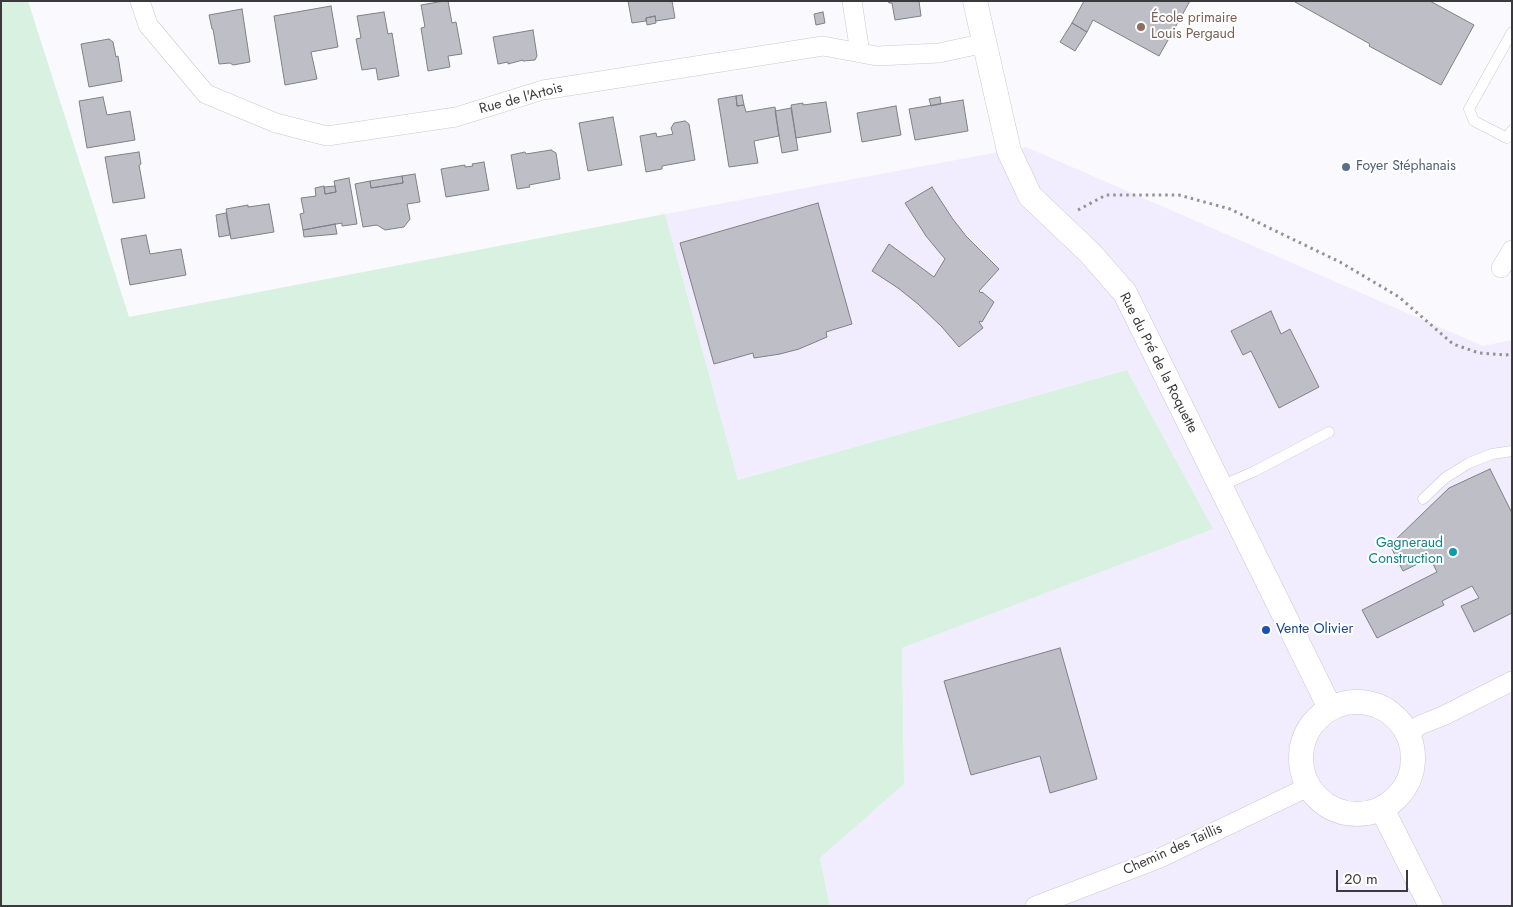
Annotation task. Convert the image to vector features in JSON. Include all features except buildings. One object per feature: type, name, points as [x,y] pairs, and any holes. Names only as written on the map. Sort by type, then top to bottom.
[{"type":"street","name":"Rue de l'Artois","points":[[140,1],[148,25],[206,94],[276,123],[327,136],[456,118],[543,90],[823,46],[877,56],[939,53],[985,43]]},
{"type":"street","points":[[852,1],[860,53]]},
{"type":"street","name":"Rue du Pré de la Roquette","points":[[975,1],[1009,151],[1030,196],[1090,252],[1124,293],[1330,708]]},
{"type":"street","points":[[1501,268],[1512,250]]},
{"type":"street","points":[[1408,734],[1420,725],[1444,716],[1512,681]]},
{"type":"street","points":[[1347,702],[1366,702],[1383,707],[1398,718],[1408,734],[1413,750],[1413,768],[1407,785],[1396,799],[1382,809],[1366,814],[1349,814],[1333,810],[1319,800],[1308,787],[1301,761],[1305,734],[1315,719],[1330,708],[1347,702]]},
{"type":"street","name":"Chemin des Taillis","points":[[1035,906],[1158,859],[1308,787]]},
{"type":"street","points":[[1382,809],[1431,906]]},
{"type":"lane","points":[[1512,32],[1468,109],[1474,121],[1507,138],[1512,130]]},
{"type":"lane","points":[[1221,486],[1329,432]]},
{"type":"lane","points":[[1424,499],[1445,478],[1469,463],[1492,454],[1512,451]]},
{"type":"path","points":[[1057,222],[1106,195],[1180,195],[1230,209],[1348,267],[1399,297],[1453,344],[1479,353],[1512,354]]},
{"type":"shaded area","points":[[1026,147],[1483,346],[1512,340],[1512,906],[830,906],[820,858],[904,784],[902,648],[1212,529],[1127,370],[738,480],[665,214]]},
{"type":"green space","points":[[1,1],[28,1],[129,317],[665,214],[738,480],[1127,370],[1213,529],[902,648],[904,784],[820,858],[830,906],[1,906]]},
{"type":"place","name":"École primaire Louis Pergaud","points":[[1141,27]]},
{"type":"place","name":"Foyer Stéphanais","points":[[1346,167]]},
{"type":"place","name":"Gagneraud Construction","points":[[1453,552]]},
{"type":"place","name":"Vente Olivier","points":[[1266,630]]}]
